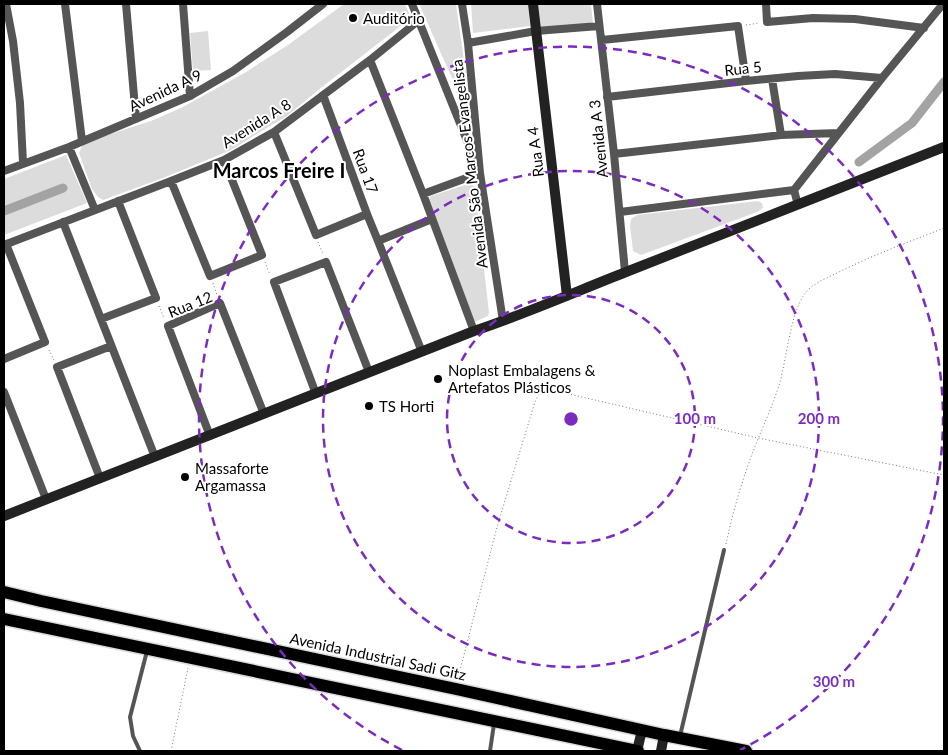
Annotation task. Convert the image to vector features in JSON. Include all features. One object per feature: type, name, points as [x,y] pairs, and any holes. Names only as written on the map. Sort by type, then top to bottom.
[{"type":"main road","name":"Avenida Industrial Sadi Gitz","points":[[4,592],[456,689],[664,736],[746,751]]},
{"type":"main road","points":[[4,618],[637,751]]},
{"type":"street","points":[[6,4],[13,41],[20,102],[23,163]]},
{"type":"street","points":[[65,4],[82,141]]},
{"type":"street","points":[[126,4],[136,119]]},
{"type":"street","points":[[183,4],[190,96]]},
{"type":"street","name":"Avenida A 9","points":[[4,171],[69,147],[190,96],[233,71],[323,4]]},
{"type":"street","points":[[412,4],[480,173],[422,194]]},
{"type":"street","name":"Avenida São Marcos Evangelista","points":[[462,4],[468,43],[480,173],[503,321]]},
{"type":"street","name":"Rua A 4","points":[[534,4],[567,296]]},
{"type":"street","name":"Avenida A 3","points":[[598,4],[625,272]]},
{"type":"street","points":[[766,4],[767,22],[813,18],[855,20],[924,28]]},
{"type":"street","points":[[620,212],[794,190],[838,132],[943,4]]},
{"type":"street","name":"Avenida A 8","points":[[5,244],[224,160],[274,132],[370,60],[418,20]]},
{"type":"street","points":[[468,43],[536,31],[599,26]]},
{"type":"street","points":[[602,40],[738,26],[746,81]]},
{"type":"street","points":[[370,60],[474,331]]},
{"type":"street","name":"Rua 5","points":[[607,97],[746,81],[834,74],[882,78]]},
{"type":"street","points":[[772,79],[781,135]]},
{"type":"street","name":"Rua 17","points":[[316,235],[367,214],[323,95]]},
{"type":"street","points":[[274,132],[316,235]]},
{"type":"street","points":[[614,154],[781,135],[838,132]]},
{"type":"street","points":[[69,147],[95,210]]},
{"type":"street","points":[[4,516],[944,147]]},
{"type":"street","points":[[171,181],[210,276],[262,255],[224,160]]},
{"type":"street","points":[[794,190],[798,205]]},
{"type":"street","points":[[101,319],[156,298],[118,201]]},
{"type":"street","points":[[367,214],[422,352]]},
{"type":"street","points":[[378,241],[432,219]]},
{"type":"street","points":[[62,222],[154,457]]},
{"type":"street","points":[[4,359],[45,342],[5,244]]},
{"type":"street","points":[[316,394],[274,282],[326,262],[369,372]]},
{"type":"street","name":"Rua 12","points":[[210,436],[168,326],[220,303],[264,414]]},
{"type":"street","points":[[100,478],[57,367],[111,346]]},
{"type":"street","points":[[4,392],[46,499]]},
{"type":"street","points":[[637,751],[642,730]]},
{"type":"street","points":[[661,751],[664,736]]},
{"type":"lane","points":[[680,738],[724,550]]},
{"type":"lane","points":[[140,751],[134,736],[130,717],[147,649]]},
{"type":"lane","points":[[490,751],[494,721]]},
{"type":"path","points":[[738,26],[767,22]]},
{"type":"path","points":[[724,550],[732,515],[780,381],[789,339],[802,298],[815,284],[868,258],[944,228]]},
{"type":"path","points":[[316,235],[326,262]]},
{"type":"path","points":[[262,255],[274,282]]},
{"type":"path","points":[[210,276],[220,303]]},
{"type":"path","points":[[156,298],[168,326]]},
{"type":"path","points":[[45,342],[57,367]]},
{"type":"path","points":[[456,689],[497,527],[534,406],[540,393],[543,391],[556,391],[758,438],[944,475]]},
{"type":"path","points":[[171,751],[190,658]]},
{"type":"shaded area","points":[[344,4],[405,4],[411,18],[287,116],[231,150],[103,200],[98,197],[92,189],[79,153],[82,146],[98,138],[151,121],[183,107],[246,72],[288,45]]},
{"type":"shaded area","points":[[419,4],[456,4],[473,125]]},
{"type":"shaded area","points":[[471,4],[528,4],[530,26],[473,33]]},
{"type":"shaded area","points":[[538,4],[591,4],[593,24],[539,27]]},
{"type":"shaded area","points":[[208,31],[211,70],[193,71],[190,33]]},
{"type":"shaded area","points":[[66,155],[87,203],[4,235],[4,179]]},
{"type":"shaded area","points":[[472,184],[475,190],[489,313],[488,316],[474,322],[429,199],[431,196]]},
{"type":"shaded area","points":[[758,201],[762,203],[763,208],[757,212],[641,255],[633,251],[630,226],[631,219],[637,215]]},
{"type":"waterway","points":[[859,162],[912,123],[944,82]]},
{"type":"waterway","points":[[4,211],[63,188]]},
{"type":"place","name":"Auditório","points":[[353,18]]},
{"type":"place","name":"Noplast Embalagens & Artefatos Plásticos","points":[[438,379]]},
{"type":"place","name":"TS Horti","points":[[369,406]]},
{"type":"place","name":"Massaforte Argamassa","points":[[185,477]]},
{"type":"district","name":"Marcos Freire I","points":[[279,170]]}]
